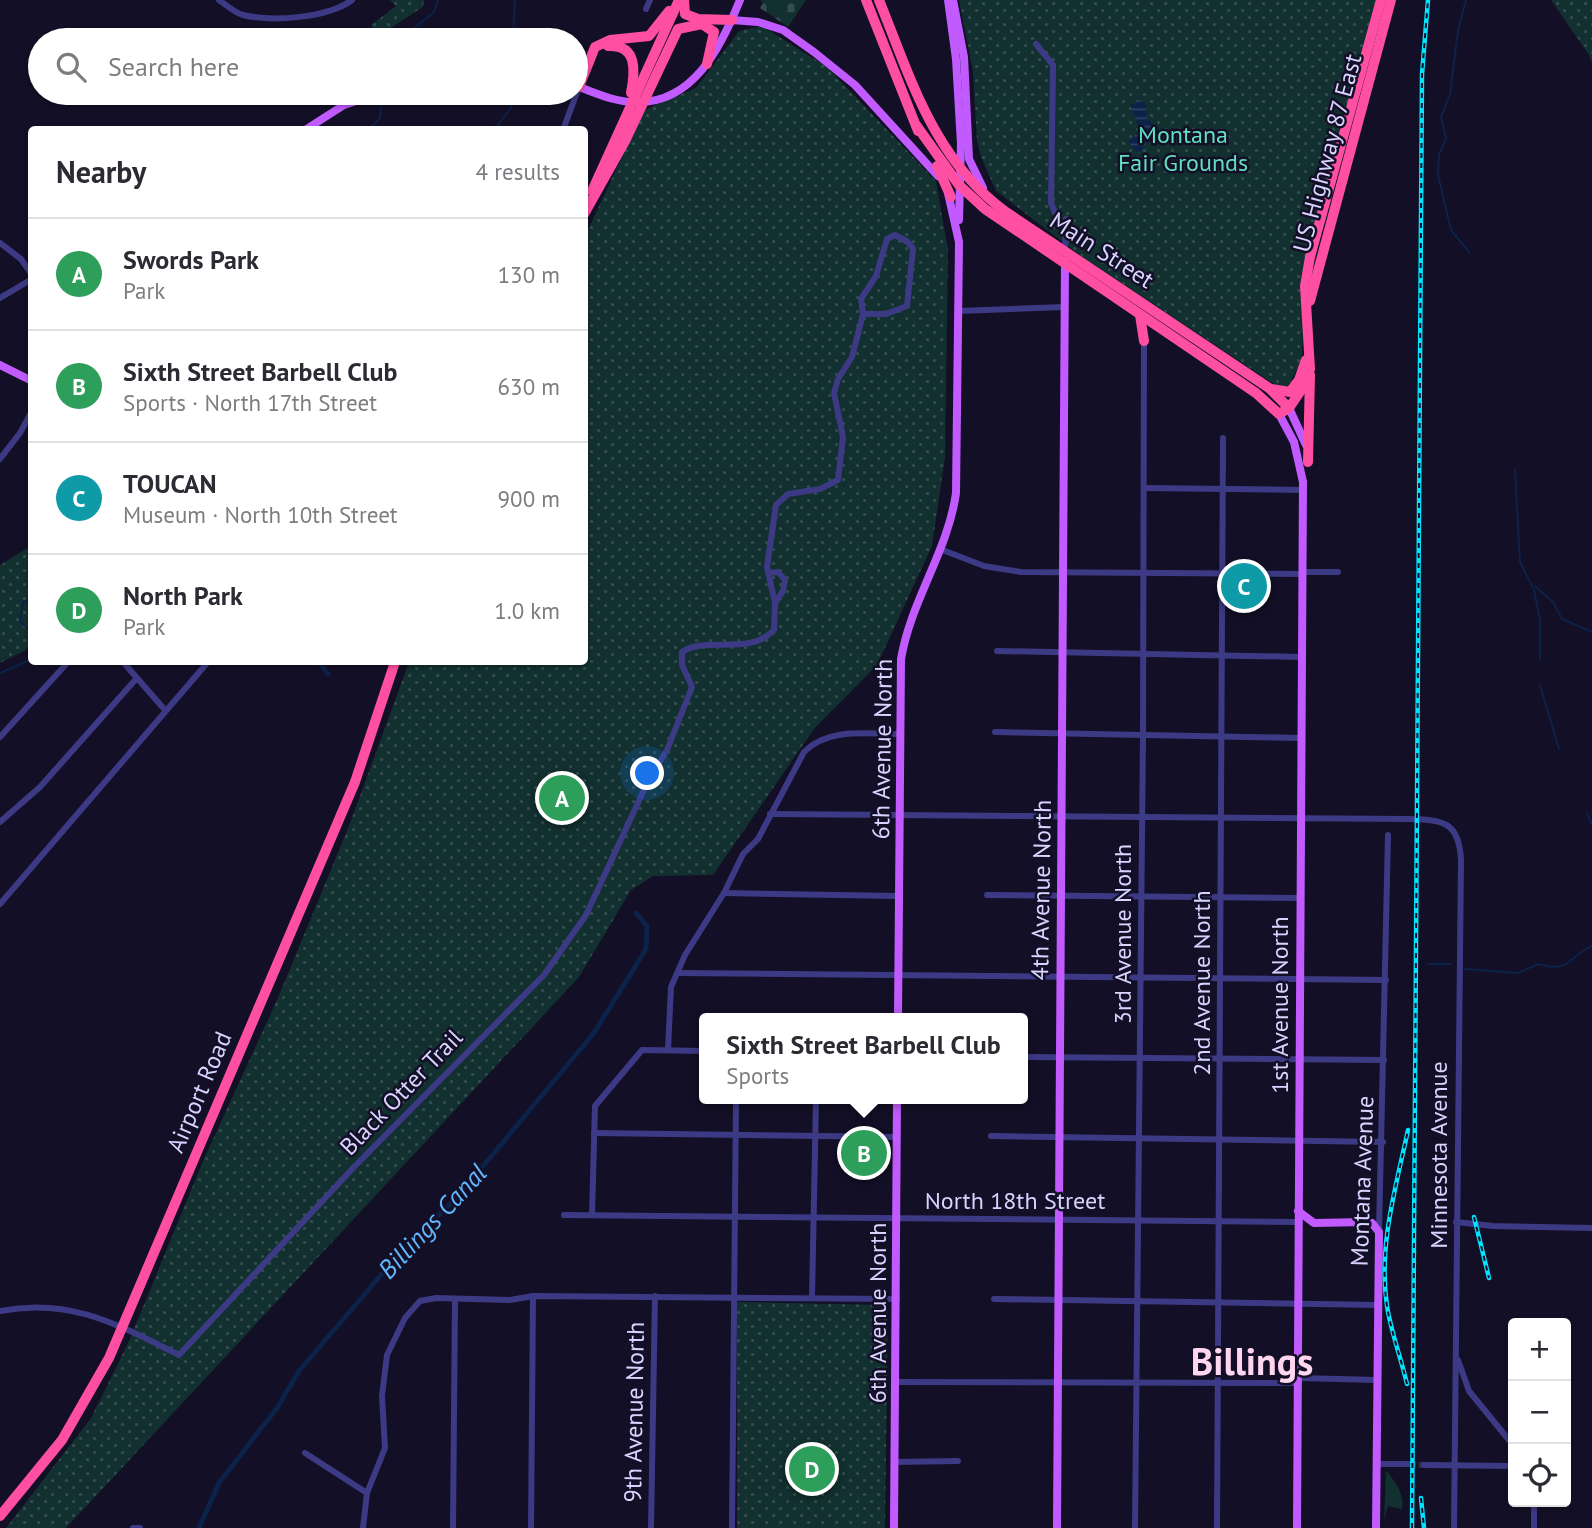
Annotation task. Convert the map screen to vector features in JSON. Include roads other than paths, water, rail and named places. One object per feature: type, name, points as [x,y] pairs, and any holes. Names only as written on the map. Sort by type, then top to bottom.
[{"type":"highway","points":[[680,0],[685,14],[691,18],[732,20]]},
{"type":"highway","points":[[589,56],[602,42],[649,36],[680,0]]},
{"type":"highway","points":[[588,206],[631,115],[640,87],[680,0]]},
{"type":"highway","points":[[866,0],[916,125],[951,197]]},
{"type":"highway","name":"Main Street","points":[[878,0],[930,126],[960,170],[990,200],[1269,388]]},
{"type":"highway","name":"US Highway 87 East","points":[[1308,462],[1310,369],[1307,356],[1305,286],[1310,257],[1381,0]]},
{"type":"highway","name":"US Highway 87 East","points":[[1307,318],[1318,265],[1391,0]]},
{"type":"highway","points":[[588,200],[631,115],[640,87],[671,40],[685,26],[706,25],[714,32],[707,64]]},
{"type":"highway","points":[[589,56],[607,46],[625,50],[634,65],[640,87]]},
{"type":"highway","name":"Main Street","points":[[916,125],[959,185],[985,209],[1256,393],[1279,414]]},
{"type":"highway","points":[[1140,315],[1144,341]]},
{"type":"highway","points":[[1144,341],[1153,331],[1162,331]]},
{"type":"highway","points":[[1269,388],[1290,392],[1299,380],[1307,356]]},
{"type":"highway","points":[[1279,414],[1289,408],[1304,386],[1310,369]]},
{"type":"highway","name":"1st Avenue North","points":[[1269,388],[1289,408]]},
{"type":"highway","name":"Airport Road","points":[[0,1516],[75,1420],[122,1327],[347,802],[394,665]]},
{"type":"main road","points":[[707,64],[740,0]]},
{"type":"main road","points":[[951,0],[960,132],[959,242]]},
{"type":"main road","points":[[951,0],[964,57],[969,159],[990,200]]},
{"type":"main road","points":[[732,20],[783,30],[845,76],[912,145],[938,175],[951,197]]},
{"type":"main road","points":[[588,90],[621,101],[658,100],[685,87],[707,64],[733,29],[744,21]]},
{"type":"main road","points":[[310,126],[328,113],[349,105]]},
{"type":"main road","name":"6th Avenue North","points":[[898,1013],[900,734],[904,642],[914,610],[940,549],[956,493],[959,242],[951,197]]},
{"type":"main road","name":"4th Avenue North","points":[[1057,1528],[1062,732],[1060,654],[1065,252]]},
{"type":"main road","points":[[0,365],[28,379]]},
{"type":"main road","name":"1st Avenue North","points":[[1289,408],[1304,437],[1308,462],[1303,486]]},
{"type":"main road","name":"1st Avenue North","points":[[1279,414],[1294,442],[1303,486],[1297,1528]]},
{"type":"main road","name":"6th Avenue North","points":[[894,1528],[897,1104]]},
{"type":"main road","points":[[1298,1211],[1314,1223]]},
{"type":"main road","points":[[1298,1239],[1305,1227],[1314,1223],[1366,1222],[1372,1223],[1379,1232]]},
{"type":"main road","name":"Montana Avenue","points":[[1376,1528],[1379,1232]]},
{"type":"street","points":[[219,0],[241,15],[292,17],[339,9],[352,0]]},
{"type":"street","points":[[646,9],[650,0]]},
{"type":"street","points":[[1036,44],[1053,65],[1051,203],[1055,212]]},
{"type":"street","points":[[564,126],[571,105]]},
{"type":"street","points":[[1065,252],[1066,219]]},
{"type":"street","points":[[775,603],[768,573],[768,554],[774,538],[776,505],[788,494],[820,489],[838,480],[844,438],[834,393],[838,379],[852,357],[863,314],[862,299],[876,276],[887,239],[895,235],[908,242],[913,249],[907,306],[886,314],[863,314]]},
{"type":"street","points":[[0,243],[21,259],[28,270]]},
{"type":"street","points":[[0,298],[28,280]]},
{"type":"street","points":[[959,311],[1065,307]]},
{"type":"street","name":"3rd Avenue North","points":[[1135,1528],[1141,1058],[1144,341]]},
{"type":"street","points":[[1,455],[20,433],[28,418]]},
{"type":"street","name":"2nd Avenue North","points":[[1217,1528],[1223,438]]},
{"type":"street","points":[[1144,488],[1303,486]]},
{"type":"street","points":[[940,549],[984,566],[1021,572],[1338,572]]},
{"type":"street","points":[[768,573],[778,572],[785,580],[780,598],[775,603]]},
{"type":"street","name":"Black Otter Trail","points":[[122,1327],[179,1355],[354,1167],[544,975],[586,915],[649,779],[667,750],[692,687],[680,659],[682,652],[700,645],[733,646],[766,637],[774,630],[775,603]]},
{"type":"street","points":[[997,652],[1302,657]]},
{"type":"street","points":[[0,737],[65,665]]},
{"type":"street","points":[[124,665],[165,710]]},
{"type":"street","points":[[0,904],[205,665]]},
{"type":"street","points":[[0,822],[40,787],[136,679]]},
{"type":"street","points":[[995,732],[1302,738]]},
{"type":"street","points":[[668,1050],[668,1008],[678,973],[696,933],[724,893],[743,854],[758,839],[804,752],[815,740],[846,733],[900,734]]},
{"type":"street","points":[[771,814],[1301,817]]},
{"type":"street","name":"Minnesota Avenue","points":[[1301,817],[1410,819],[1447,824],[1457,836],[1460,848],[1454,1528]]},
{"type":"street","name":"Montana Avenue","points":[[1379,1232],[1388,835]]},
{"type":"street","points":[[724,893],[898,896]]},
{"type":"street","points":[[987,895],[1301,898]]},
{"type":"street","points":[[678,973],[1386,980]]},
{"type":"street","points":[[592,1215],[596,1106],[642,1050],[699,1051]]},
{"type":"street","points":[[1028,1056],[1384,1060]]},
{"type":"street","points":[[732,1528],[736,1104]]},
{"type":"street","points":[[812,1298],[816,1104]]},
{"type":"street","points":[[594,1133],[897,1137]]},
{"type":"street","points":[[991,1136],[1383,1142]]},
{"type":"street","points":[[1366,1222],[1373,1220],[1380,1212]]},
{"type":"street","name":"North 18th Street","points":[[564,1215],[1298,1222]]},
{"type":"street","points":[[1456,1222],[1493,1227],[1592,1228]]},
{"type":"street","points":[[363,1528],[367,1493],[386,1448],[382,1396],[387,1355],[405,1318],[420,1301],[510,1300],[533,1296],[897,1299]]},
{"type":"street","points":[[531,1528],[533,1296]]},
{"type":"street","name":"9th Avenue North","points":[[652,1528],[655,1296]]},
{"type":"street","points":[[453,1528],[455,1299]]},
{"type":"street","points":[[994,1299],[1378,1305]]},
{"type":"street","points":[[0,1311],[24,1307],[81,1311],[122,1327]]},
{"type":"street","points":[[1457,1358],[1469,1391],[1512,1444]]},
{"type":"street","points":[[897,1382],[1377,1380]]},
{"type":"street","points":[[305,1453],[367,1493]]},
{"type":"street","points":[[894,1462],[958,1461]]},
{"type":"street","points":[[1376,1464],[1410,1464]]},
{"type":"street","points":[[1424,1465],[1508,1466]]},
{"type":"street","points":[[1534,1507],[1534,1528]]},
{"type":"street","points":[[133,1528],[140,1528]]},
{"type":"water","points":[[1141,100],[1146,106],[1147,119],[1159,129],[1157,136],[1146,143],[1139,154],[1128,142],[1140,130],[1130,105]]},
{"type":"waterway","name":"Billings Canal","points":[[415,28],[434,12],[438,0]]},
{"type":"waterway","points":[[514,28],[515,0]]},
{"type":"waterway","points":[[1466,0],[1458,31],[1450,94],[1441,117],[1446,139],[1439,154],[1438,175],[1451,230],[1469,252]]},
{"type":"waterway","name":"Billings Canal","points":[[373,126],[380,118],[381,105]]},
{"type":"waterway","points":[[497,126],[512,105]]},
{"type":"waterway","points":[[1515,470],[1520,562],[1534,590],[1540,620],[1540,660]]},
{"type":"waterway","points":[[1535,586],[1553,602],[1562,619],[1592,632]]},
{"type":"waterway","points":[[28,600],[23,602],[20,621],[28,628]]},
{"type":"waterway","points":[[0,673],[28,661]]},
{"type":"waterway","name":"Billings Canal","points":[[321,665],[328,674]]},
{"type":"waterway","points":[[1540,685],[1559,749]]},
{"type":"waterway","points":[[1587,814],[1592,824]]},
{"type":"waterway","name":"Billings Canal","points":[[199,1528],[219,1483],[277,1408],[299,1371],[393,1261],[459,1195],[594,1033],[646,949],[647,926],[636,913]]},
{"type":"waterway","points":[[1465,969],[1518,973],[1538,964],[1557,967],[1592,946]]},
{"type":"waterway","points":[[1428,964],[1451,964]]},
{"type":"tunnel","points":[[1410,1464],[1424,1465]]},
{"type":"railway","points":[[1412,1528],[1422,74],[1428,0]]},
{"type":"railway","points":[[1407,1384],[1387,1306],[1385,1261],[1390,1217],[1408,1130]]},
{"type":"railway","points":[[1474,1217],[1489,1278]]},
{"type":"railway","points":[[1421,1498],[1424,1528]]},
{"type":"place","name":"TOUCAN","points":[[1244,586]]},
{"type":"place","name":"Swords Park","points":[[562,798]]},
{"type":"place","name":"Sixth Street Barbell Club","points":[[864,1153]]},
{"type":"place","name":"North Park","points":[[812,1469]]},
{"type":"district","name":"Billings","points":[[1252,1360]]},
{"type":"park label","name":"Montana Fair Grounds","points":[[1183,148]]}]
